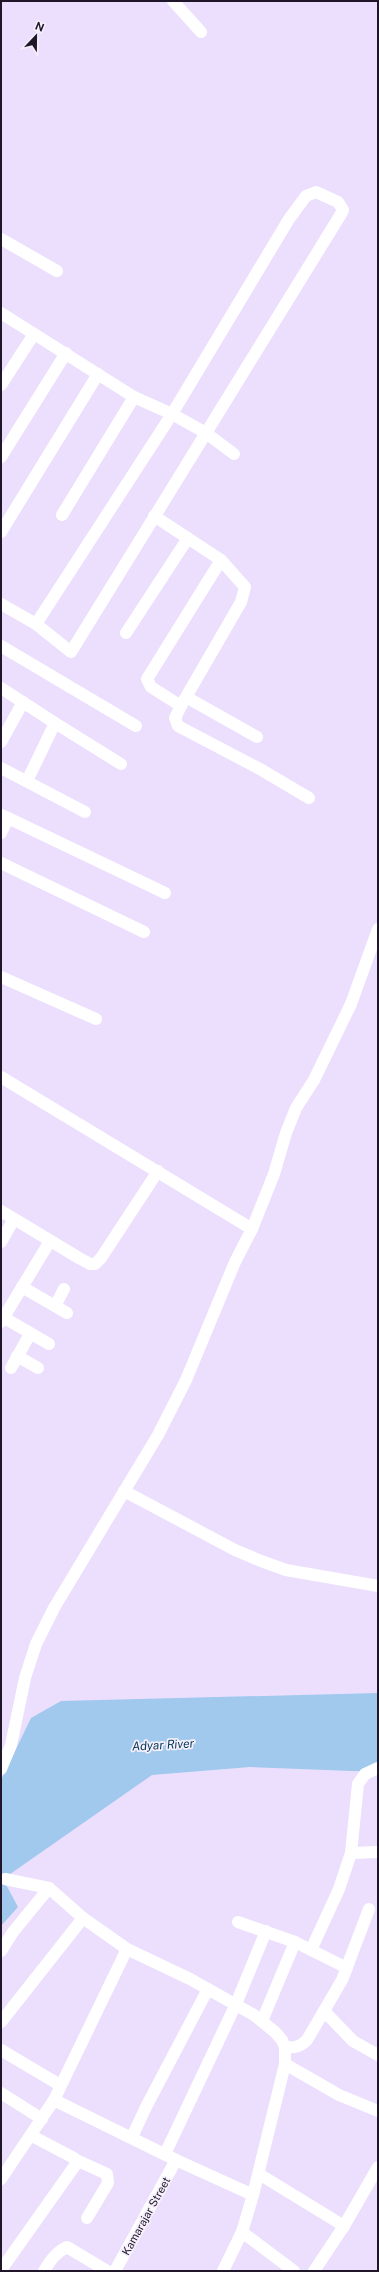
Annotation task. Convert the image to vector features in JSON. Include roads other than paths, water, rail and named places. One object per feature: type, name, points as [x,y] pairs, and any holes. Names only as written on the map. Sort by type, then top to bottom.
[{"type":"street","points":[[173,1],[201,32]]},
{"type":"street","points":[[1,604],[36,624],[71,652],[341,214],[343,210],[338,202],[316,192],[306,196],[272,247],[172,414],[36,624]]},
{"type":"street","points":[[1,239],[57,271]]},
{"type":"street","points":[[1,313],[134,397],[172,414],[206,433],[234,454]]},
{"type":"street","points":[[1,385],[34,334]]},
{"type":"street","points":[[1,456],[66,353]]},
{"type":"street","points":[[1,532],[98,374]]},
{"type":"street","points":[[62,514],[134,397]]},
{"type":"street","points":[[154,516],[221,560],[245,587],[245,592],[241,602],[175,718],[178,726],[260,769],[309,798]]},
{"type":"street","points":[[126,633],[188,538]]},
{"type":"street","points":[[221,560],[147,679],[151,687],[257,737]]},
{"type":"street","points":[[1,646],[136,726]]},
{"type":"street","points":[[1,688],[121,764]]},
{"type":"street","points":[[1,742],[23,702]]},
{"type":"street","points":[[26,781],[55,723]]},
{"type":"street","points":[[1,768],[85,812]]},
{"type":"street","points":[[1,833],[5,816],[166,893]]},
{"type":"street","points":[[1,863],[144,932]]},
{"type":"street","points":[[1,1769],[11,1745],[25,1678],[36,1644],[54,1608],[158,1435],[186,1380],[235,1262],[252,1229],[274,1174],[286,1133],[296,1108],[314,1080],[351,1004],[378,929]]},
{"type":"street","points":[[1,977],[96,1018]]},
{"type":"street","points":[[1,1077],[252,1229]]},
{"type":"street","points":[[1,1211],[79,1258],[90,1264],[96,1264],[158,1171]]},
{"type":"street","points":[[1,1242],[14,1219]]},
{"type":"street","points":[[49,1344],[2,1319],[50,1241]]},
{"type":"street","points":[[22,1287],[68,1313]]},
{"type":"street","points":[[55,1306],[64,1289]]},
{"type":"street","points":[[11,1368],[30,1334]]},
{"type":"street","points":[[17,1356],[38,1368]]},
{"type":"street","points":[[124,1490],[235,1550],[261,1561],[286,1570],[378,1586]]},
{"type":"street","points":[[311,1950],[339,1888],[351,1853],[358,1784],[365,1774],[378,1768]]},
{"type":"street","points":[[351,1853],[378,1852]]},
{"type":"street","points":[[5,1879],[48,1888],[83,1918],[128,1949],[236,2004],[262,2021],[276,2032],[285,2047],[285,2064],[259,2174],[242,2232],[223,2271]]},
{"type":"street","points":[[1,1951],[48,1888]]},
{"type":"street","points":[[285,2047],[295,2048],[302,2045],[324,2011],[347,1968],[369,1909]]},
{"type":"street","points":[[1,2022],[83,1918]]},
{"type":"street","points":[[238,1922],[294,1942],[347,1968]]},
{"type":"street","points":[[165,2154],[236,2004],[266,1931]]},
{"type":"street","points":[[262,2021],[294,1942]]},
{"type":"street","points":[[1,2179],[32,2136],[54,2100],[60,2085],[128,1949]]},
{"type":"street","points":[[132,2137],[146,2107],[208,1989]]},
{"type":"street","points":[[324,2011],[353,2041],[378,2055]]},
{"type":"street","points":[[1,2050],[60,2085]]},
{"type":"street","points":[[285,2064],[340,2095],[378,2111]]},
{"type":"street","points":[[1,2093],[42,2119]]},
{"type":"street","points":[[54,2100],[132,2137],[176,2160],[253,2195]]},
{"type":"street","points":[[32,2136],[76,2160],[107,2174],[109,2178],[108,2183],[87,2218]]},
{"type":"street","points":[[1,2158],[11,2166]]},
{"type":"street","points":[[1,2270],[76,2160]]},
{"type":"street","name":"Kamarajar Street","points":[[115,2271],[176,2160]]},
{"type":"street","points":[[314,2271],[344,2226],[378,2167]]},
{"type":"street","points":[[259,2174],[344,2226]]},
{"type":"street","points":[[242,2232],[294,2271]]},
{"type":"street","points":[[44,2271],[51,2259],[61,2249],[67,2247],[107,2271]]},
{"type":"water","name":"Adyar River","points":[[378,1693],[378,1772],[250,1767],[152,1775],[3,1879],[18,1907],[1,1926],[1,1780],[31,1718],[61,1701]]}]
